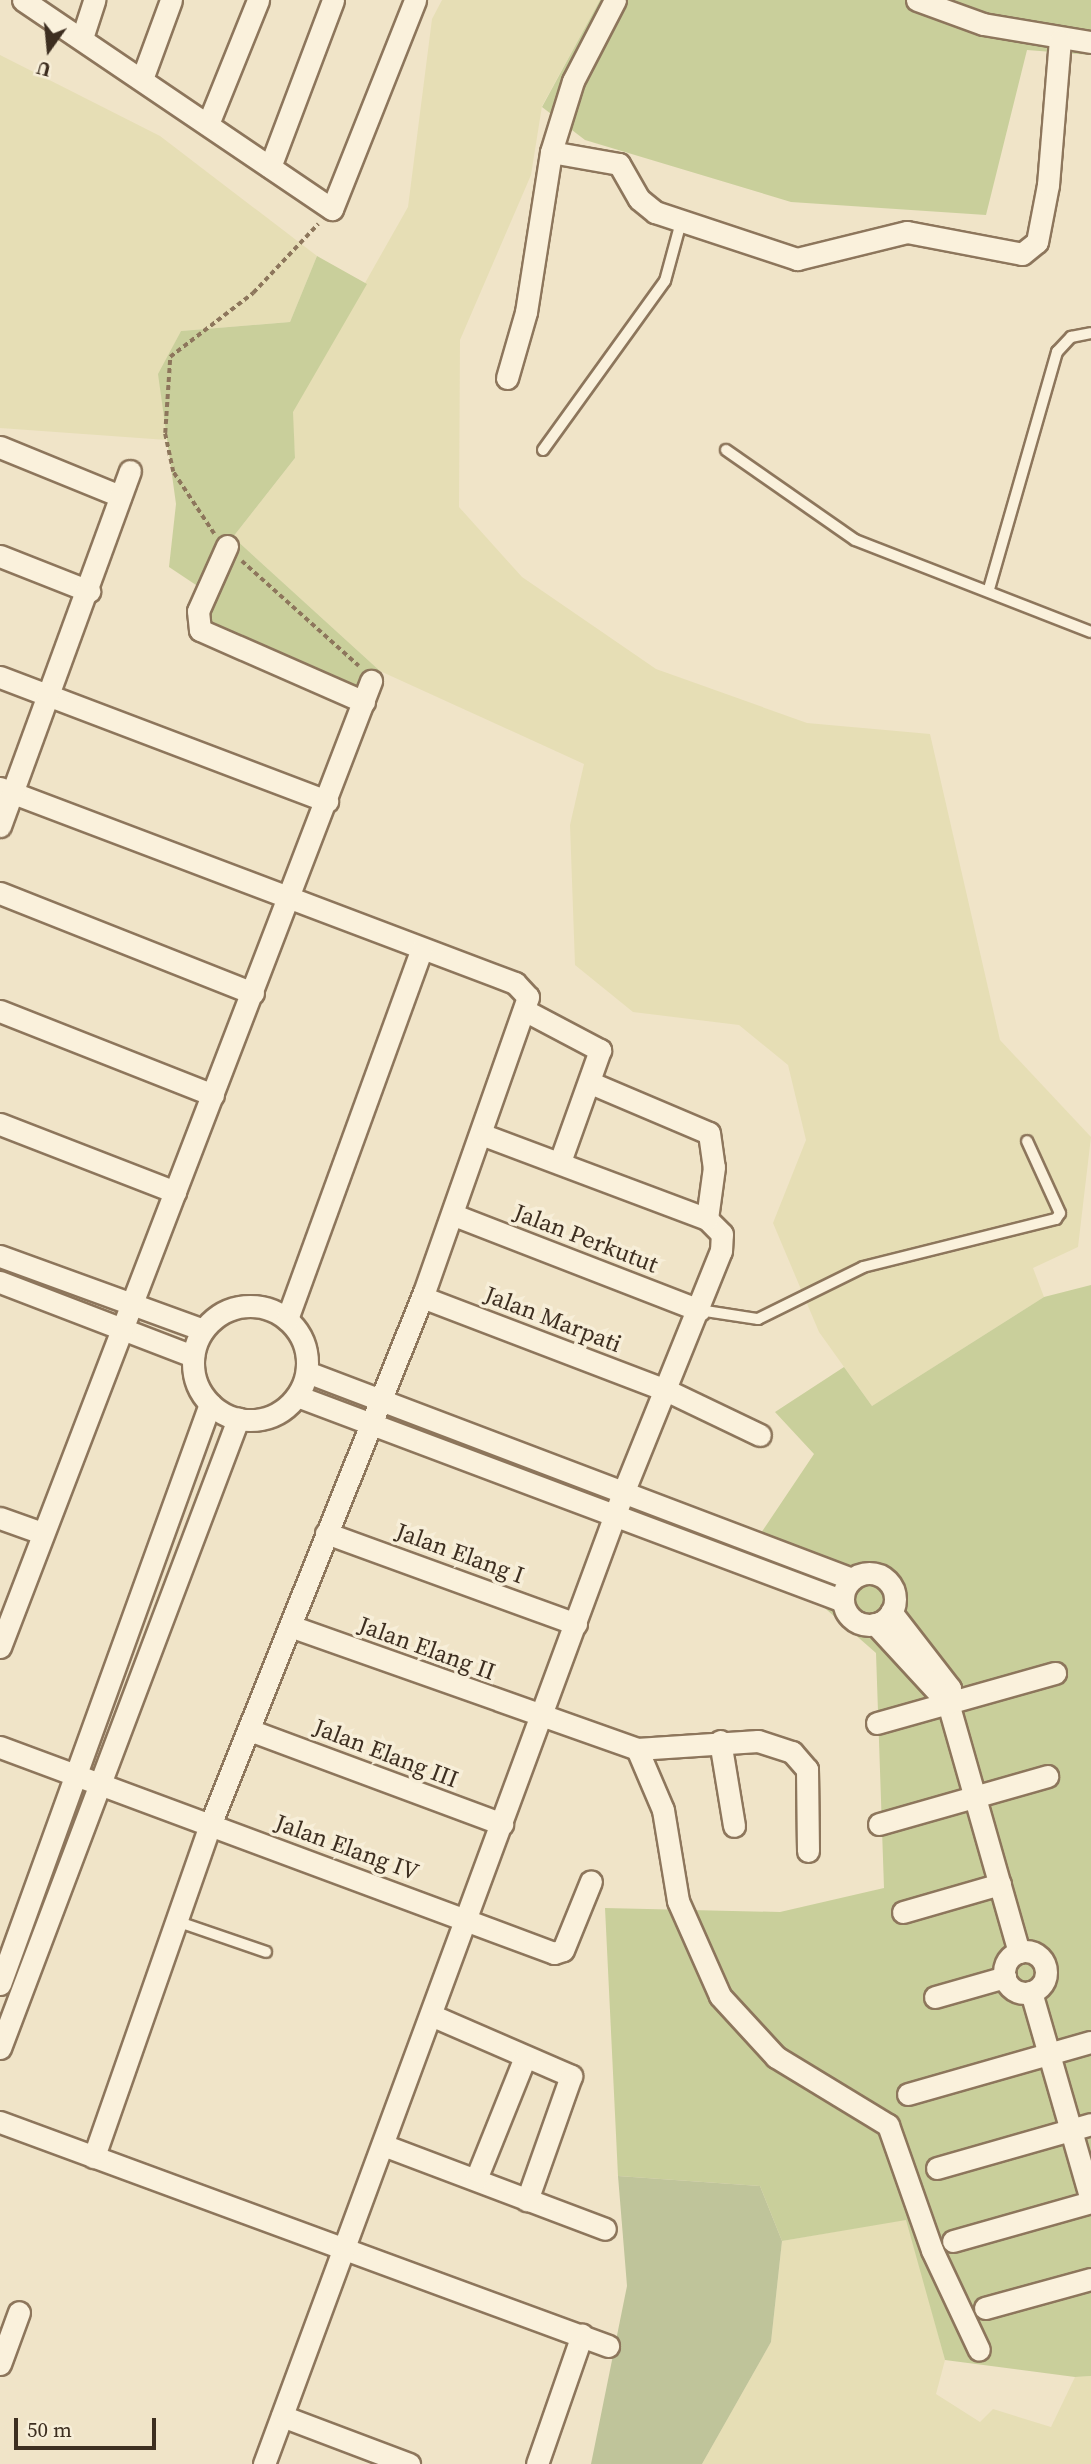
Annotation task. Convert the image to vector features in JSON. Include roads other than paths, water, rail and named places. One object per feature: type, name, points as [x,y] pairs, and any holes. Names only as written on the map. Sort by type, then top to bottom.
[{"type":"street","points":[[23,0],[332,209],[415,0]]},
{"type":"street","points":[[82,38],[94,0]]},
{"type":"street","points":[[142,79],[171,0]]},
{"type":"street","points":[[208,124],[258,0]]},
{"type":"street","points":[[270,167],[333,0]]},
{"type":"street","points":[[507,377],[526,312],[551,152],[573,81],[615,0]]},
{"type":"street","points":[[917,0],[982,24],[1060,40],[1091,42]]},
{"type":"street","points":[[551,152],[619,164],[639,199],[681,222],[797,259],[907,232],[1014,255],[1029,251],[1037,242],[1048,185],[1060,40]]},
{"type":"street","points":[[0,447],[120,496]]},
{"type":"street","points":[[0,826],[7,790],[50,698],[130,471]]},
{"type":"street","points":[[226,546],[198,611],[200,630],[364,702]]},
{"type":"street","points":[[0,556],[89,591]]},
{"type":"street","points":[[0,677],[327,801]]},
{"type":"street","points":[[2,1637],[253,993],[371,681]]},
{"type":"street","points":[[7,790],[288,901],[522,986],[526,1011],[454,1215],[378,1400],[252,1731],[210,1825],[179,1922],[94,2157]]},
{"type":"street","points":[[0,892],[253,993]]},
{"type":"street","points":[[287,1319],[422,949]]},
{"type":"street","points":[[0,1011],[213,1095]]},
{"type":"street","points":[[526,1011],[595,1046],[600,1056],[560,1162]]},
{"type":"street","points":[[591,1083],[709,1133],[714,1167],[706,1219]]},
{"type":"street","points":[[0,1124],[175,1192]]},
{"type":"street","points":[[264,2464],[466,1919],[544,1718],[620,1503],[722,1251],[722,1234],[706,1219],[481,1134]]},
{"type":"street","name":"Jalan Perkutut","points":[[454,1215],[699,1310]]},
{"type":"street","points":[[0,1256],[203,1330]]},
{"type":"street","points":[[0,1282],[193,1356]]},
{"type":"street","name":"Jalan Marpati","points":[[422,1297],[666,1390],[760,1435]]},
{"type":"street","points":[[249,1306],[287,1319],[304,1342],[307,1372],[297,1396],[265,1418],[238,1419],[210,1404],[196,1382],[193,1356],[203,1330],[223,1313],[249,1306]]},
{"type":"street","points":[[307,1372],[620,1503],[843,1601],[854,1620],[883,1618]]},
{"type":"street","points":[[297,1396],[852,1579],[882,1576],[893,1589],[883,1618]]},
{"type":"street","points":[[0,1984],[80,1777],[210,1404]]},
{"type":"street","points":[[0,2048],[238,1419]]},
{"type":"street","points":[[0,1518],[43,1533]]},
{"type":"street","name":"Jalan Elang I","points":[[326,1533],[576,1624]]},
{"type":"street","points":[[843,1601],[852,1579]]},
{"type":"street","points":[[883,1618],[948,1703],[1019,1952]]},
{"type":"street","name":"Jalan Elang II","points":[[293,1627],[637,1749]]},
{"type":"street","points":[[877,1723],[1055,1674]]},
{"type":"street","name":"Jalan Elang III","points":[[252,1731],[502,1824]]},
{"type":"street","points":[[720,1741],[734,1826]]},
{"type":"street","points":[[808,1852],[801,1759],[776,1745],[720,1741],[637,1749],[663,1810],[678,1901],[720,1996],[776,2056],[888,2125],[932,2250],[979,2350]]},
{"type":"street","name":"Jalan Elang IV","points":[[0,1747],[101,1787],[559,1953],[591,1881]]},
{"type":"street","points":[[879,1824],[1047,1776]]},
{"type":"street","points":[[903,1912],[1000,1884]]},
{"type":"street","points":[[1019,1952],[1038,1955],[1045,1966],[1041,1984],[1031,1992],[1018,1991],[1005,1977],[1006,1965],[1019,1952]]},
{"type":"street","points":[[935,1997],[1005,1977]]},
{"type":"street","points":[[953,2241],[1091,2201],[1081,2127],[1049,2054],[1031,1992]]},
{"type":"street","points":[[431,2015],[573,2080],[527,2200]]},
{"type":"street","points":[[908,2094],[1091,2042]]},
{"type":"street","points":[[476,2179],[526,2057]]},
{"type":"street","points":[[0,2122],[608,2346]]},
{"type":"street","points":[[937,2168],[1081,2127]]},
{"type":"street","points":[[383,2145],[605,2229]]},
{"type":"street","points":[[985,2308],[1091,2279]]},
{"type":"street","points":[[0,2364],[19,2312]]},
{"type":"street","points":[[537,2464],[582,2335]]},
{"type":"street","points":[[282,2416],[409,2464]]},
{"type":"lane","points":[[543,450],[665,281],[681,222]]},
{"type":"lane","points":[[989,589],[1057,352],[1071,337],[1091,333]]},
{"type":"lane","points":[[726,450],[845,534],[989,589],[1091,632]]},
{"type":"lane","points":[[699,1310],[758,1319],[863,1267],[1056,1219],[1060,1213],[1027,1140]]},
{"type":"lane","points":[[179,1922],[266,1952]]}]
